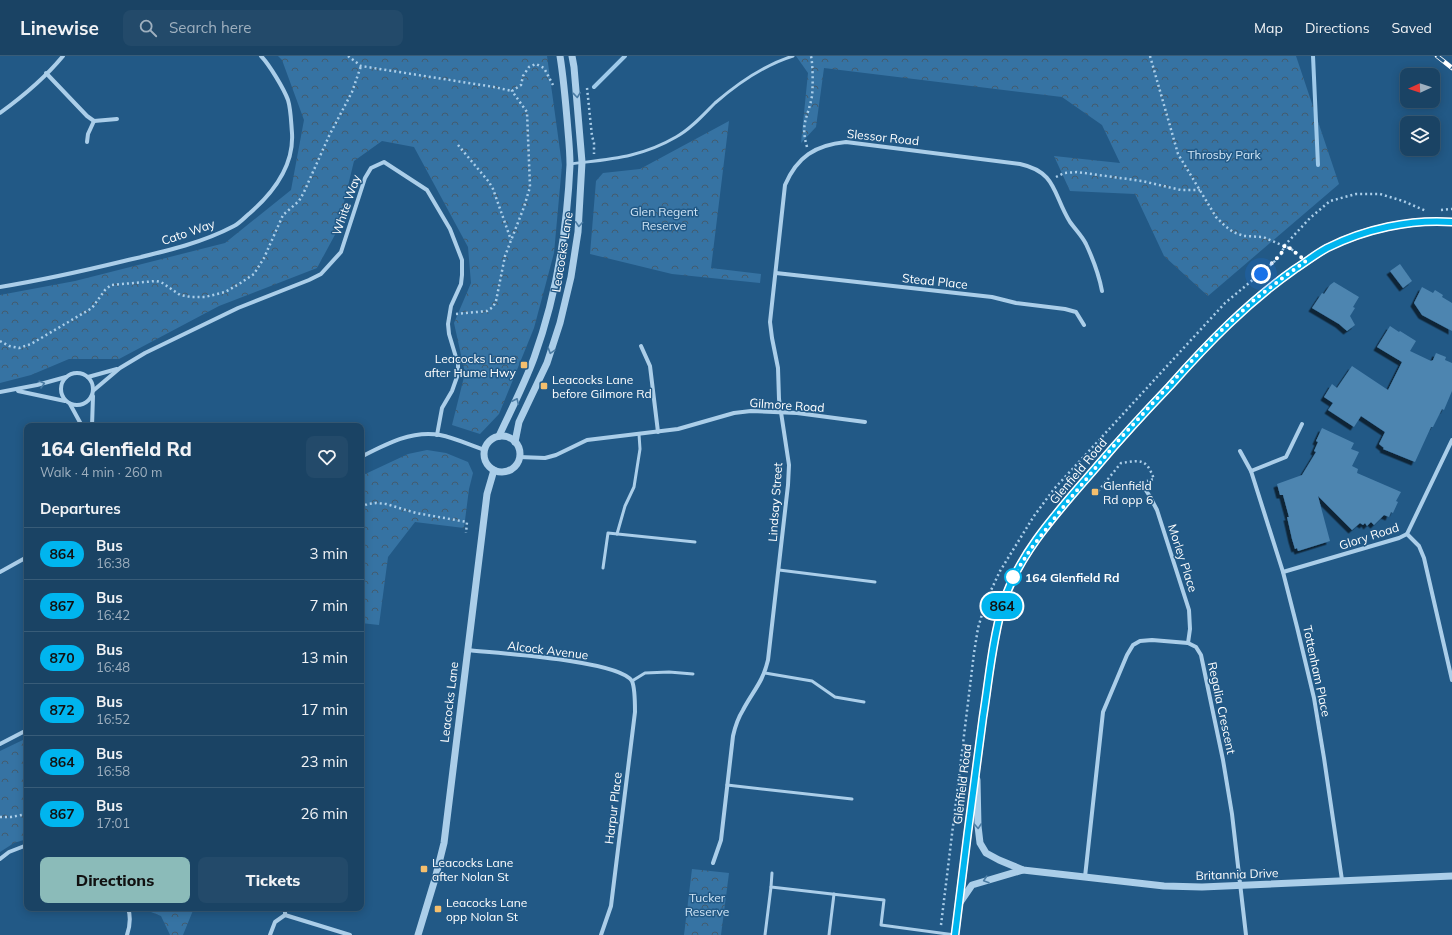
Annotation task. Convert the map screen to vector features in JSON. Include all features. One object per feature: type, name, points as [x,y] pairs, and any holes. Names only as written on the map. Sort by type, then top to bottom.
[{"type":"main road","name":"Glenfield Road","points":[[955,935],[977,759],[992,657],[1003,604],[1013,578],[1030,550],[1117,442],[1209,342],[1254,300],[1306,261],[1327,248],[1354,237],[1378,229],[1415,222],[1452,222]]},
{"type":"street","points":[[0,113],[46,73],[62,56]]},
{"type":"street","name":"Cato Way","points":[[0,287],[48,279],[146,256],[200,241],[235,225],[256,208],[272,192],[281,176],[289,161],[292,141],[291,118],[287,98],[261,56]]},
{"type":"street","name":"Leacocks Lane","points":[[500,436],[520,393],[534,357],[558,272],[564,229],[570,164],[565,86],[560,56]]},
{"type":"street","name":"Leacocks Lane","points":[[515,442],[519,422],[547,363],[560,322],[569,285],[578,232],[582,162],[572,56]]},
{"type":"street","points":[[46,73],[87,116],[94,121],[117,119]]},
{"type":"street","points":[[87,142],[88,134],[94,121]]},
{"type":"street","name":"Slessor Road","points":[[781,412],[778,368],[770,322],[785,185],[791,172],[808,154],[831,143],[859,143],[1031,166],[1050,181],[1070,221],[1086,244],[1100,280],[1102,291]]},
{"type":"street","name":"White Way","points":[[93,393],[120,368],[145,353],[238,308],[310,280],[321,274],[341,252],[365,178],[371,168],[384,162],[427,190],[450,229],[462,260],[461,284],[450,306],[448,315],[449,334],[458,364],[458,374],[452,391],[442,408],[437,435]]},
{"type":"street","name":"Stead Place","points":[[776,273],[992,297],[1016,303],[1065,309],[1076,312],[1084,325]]},
{"type":"street","points":[[641,346],[650,366],[658,432]]},
{"type":"street","name":"White Way","points":[[88,377],[120,368]]},
{"type":"street","points":[[0,392],[16,390],[78,373],[83,374],[88,377],[93,385],[92,423]]},
{"type":"street","points":[[65,401],[62,396],[61,385],[67,376]]},
{"type":"street","points":[[16,390],[65,401],[79,406],[87,403],[93,393]]},
{"type":"street","points":[[70,404],[80,423]]},
{"type":"street","name":"Gilmore Road","points":[[519,457],[545,458],[556,455],[586,440],[678,429],[734,413],[751,411],[781,412],[865,422]]},
{"type":"street","name":"Lindsay Street","points":[[713,864],[721,840],[733,736],[743,709],[765,673],[768,660],[788,485],[789,465],[781,412]]},
{"type":"street","points":[[1251,471],[1286,457],[1302,424]]},
{"type":"street","points":[[364,456],[396,440],[425,434],[437,435],[484,450]]},
{"type":"street","points":[[500,436],[508,437],[515,442],[519,449],[519,457],[515,466],[502,472],[494,470],[487,464],[484,450],[488,442],[495,437],[500,436]]},
{"type":"street","name":"Glory Road","points":[[1283,572],[1407,534],[1452,440]]},
{"type":"street","name":"Tottenham Place","points":[[1240,451],[1251,471],[1283,572],[1314,698],[1342,880]]},
{"type":"street","name":"Leacocks Lane","points":[[418,935],[444,843],[466,650],[487,494],[494,470]]},
{"type":"street","name":"Morley Place","points":[[1141,483],[1157,510],[1189,610],[1190,629],[1188,643]]},
{"type":"street","points":[[1407,534],[1419,546],[1424,558],[1452,680]]},
{"type":"street","points":[[0,572],[24,559]]},
{"type":"street","points":[[1085,878],[1103,712],[1127,655],[1134,645],[1140,641],[1152,640],[1188,643]]},
{"type":"street","name":"Regalia Crescent","points":[[1188,643],[1196,647],[1201,655],[1211,700],[1232,814],[1246,935]]},
{"type":"street","name":"Alcock Avenue","points":[[466,650],[581,662],[612,670],[632,681]]},
{"type":"street","name":"Harpur Place","points":[[601,935],[611,906],[634,719],[634,695],[632,681]]},
{"type":"street","points":[[0,744],[24,732]]},
{"type":"street","name":"Britannia Drive","points":[[977,759],[978,826],[980,843],[986,853],[1023,870],[1164,886],[1202,887],[1452,876]]},
{"type":"street","points":[[0,859],[9,852],[24,847]]},
{"type":"street","name":"Britannia Drive","points":[[959,905],[972,885],[1023,870]]},
{"type":"street","points":[[127,935],[129,927],[129,911]]},
{"type":"street","points":[[270,935],[275,922],[285,915]]},
{"type":"street","points":[[285,915],[350,935]]},
{"type":"lane","points":[[570,164],[634,155],[654,149],[677,136],[734,87],[776,62],[793,56]]},
{"type":"lane","points":[[617,534],[625,506],[634,486],[640,449],[639,434]]},
{"type":"lane","points":[[603,568],[608,533],[695,542]]},
{"type":"lane","points":[[779,570],[875,582]]},
{"type":"lane","points":[[632,681],[645,673],[669,672],[693,674]]},
{"type":"lane","points":[[765,673],[812,681],[835,697],[864,702]]},
{"type":"lane","points":[[727,785],[852,799]]},
{"type":"lane","points":[[764,935],[772,873]]},
{"type":"lane","points":[[771,887],[884,900],[880,925],[955,935]]},
{"type":"lane","points":[[829,935],[834,894]]},
{"type":"path","points":[[348,56],[361,66],[512,91],[527,112],[530,187],[505,256],[496,301],[493,307],[487,311],[448,315]]},
{"type":"path","points":[[808,154],[803,128],[812,94],[811,56]]},
{"type":"path","points":[[1150,56],[1178,154],[1216,217],[1233,232],[1244,236],[1263,236],[1285,245],[1306,261]]},
{"type":"path","points":[[512,91],[521,85],[523,76],[529,67],[536,64],[544,68],[554,86],[557,87]]},
{"type":"path","points":[[586,85],[594,143],[594,161]]},
{"type":"path","points":[[458,145],[489,182],[493,189],[511,241]]},
{"type":"path","points":[[1050,181],[1064,173],[1077,172],[1142,181],[1181,190],[1200,190]]},
{"type":"path","points":[[940,933],[978,628],[986,601],[1000,571],[1034,516],[1054,489],[1225,303],[1273,264],[1281,254],[1285,245],[1310,218],[1330,201],[1356,194],[1380,194],[1403,201],[1426,211],[1432,211]]},
{"type":"path","points":[[1439,210],[1452,210]]},
{"type":"path","points":[[1095,495],[1120,463],[1135,461],[1143,462],[1150,467],[1154,479],[1141,483]]},
{"type":"path","points":[[364,506],[376,502],[416,513],[467,522],[466,532]]},
{"type":"path","points":[[0,817],[24,815]]},
{"type":"green space","points":[[278,56],[547,56],[562,165],[554,253],[534,328],[499,414],[480,434],[452,425],[465,373],[454,323],[471,283],[468,247],[414,147],[382,141],[354,161],[337,231],[317,268],[219,306],[119,359],[69,359],[31,375],[0,383],[0,295],[75,281],[225,243],[291,190],[304,120],[282,60]]},
{"type":"green space","name":"Throsby Park","points":[[796,56],[1296,56],[1339,184],[1208,296],[1164,256],[1135,194],[1070,191],[1054,156],[1120,163],[1102,125],[1062,97],[824,68],[816,127],[801,143],[808,73]]},
{"type":"green space","name":"Glen Regent Reserve","points":[[729,121],[711,268],[761,274],[760,283],[672,274],[590,254],[596,181],[603,173],[640,169]]},
{"type":"green space","points":[[427,450],[446,453],[468,462],[473,473],[469,489],[464,528],[415,522],[388,557],[379,625],[364,623],[364,475],[408,454]]},
{"type":"green space","points":[[24,739],[24,840],[14,843],[0,852],[0,751]]},
{"type":"green space","name":"Tucker Reserve","points":[[692,869],[729,873],[721,935],[684,935]]},
{"type":"green space","points":[[148,911],[193,911],[183,935],[170,935],[161,916]]},
{"type":"building","points":[[1400,264],[1412,281],[1403,288],[1390,271]]},
{"type":"building","points":[[1334,282],[1359,297],[1350,316],[1355,325],[1347,331],[1339,324],[1312,308],[1322,293],[1324,294]]},
{"type":"building","points":[[1422,287],[1433,293],[1435,290],[1443,295],[1442,297],[1452,303],[1452,331],[1422,315],[1414,303]]},
{"type":"building","points":[[1390,326],[1416,341],[1410,351],[1431,361],[1436,353],[1446,357],[1445,360],[1452,363],[1452,391],[1444,410],[1442,409],[1433,427],[1431,427],[1415,462],[1383,449],[1384,448],[1379,444],[1385,432],[1361,416],[1354,427],[1328,410],[1333,403],[1324,397],[1332,384],[1337,388],[1352,366],[1388,390],[1402,362],[1377,347]]},
{"type":"building","points":[[1322,428],[1354,443],[1351,449],[1359,452],[1352,466],[1358,469],[1357,473],[1401,492],[1396,501],[1398,502],[1393,513],[1391,512],[1389,517],[1384,515],[1374,525],[1371,522],[1367,526],[1365,523],[1363,525],[1360,523],[1352,530],[1318,496],[1330,541],[1298,551],[1297,548],[1295,549],[1292,539],[1287,517],[1289,517],[1283,495],[1280,495],[1277,484],[1302,475],[1316,452],[1314,451],[1318,442],[1316,441]]},
{"type":"waterway","points":[[594,87],[625,56]]},
{"type":"waterway","points":[[1313,56],[1318,165]]},
{"type":"railway","points":[[1437,56],[1452,68]]},
{"type":"bus line","name":"864","points":[[955,935],[977,759],[997,630],[1003,604],[1013,578],[1030,550],[1044,530],[1117,442],[1209,342],[1254,300],[1306,261],[1327,248],[1354,237],[1378,229],[1415,222],[1452,222]]},
{"type":"place","name":"Leacocks Lane after Hume Hwy","points":[[524,365]]},
{"type":"place","name":"Leacocks Lane before Gilmore Rd","points":[[544,386]]},
{"type":"place","name":"Glenfield Rd opp 6","points":[[1095,492]]},
{"type":"place","name":"164 Glenfield Rd","points":[[1013,577]]},
{"type":"place","name":"Leacocks Lane after Nolan St","points":[[424,869]]},
{"type":"place","name":"Leacocks Lane opp Nolan St","points":[[438,909]]},
{"type":"route","points":[[1013,577],[1044,530],[1117,442],[1209,342],[1254,300],[1306,261],[1285,245],[1281,254],[1273,264],[1261,274]]}]
